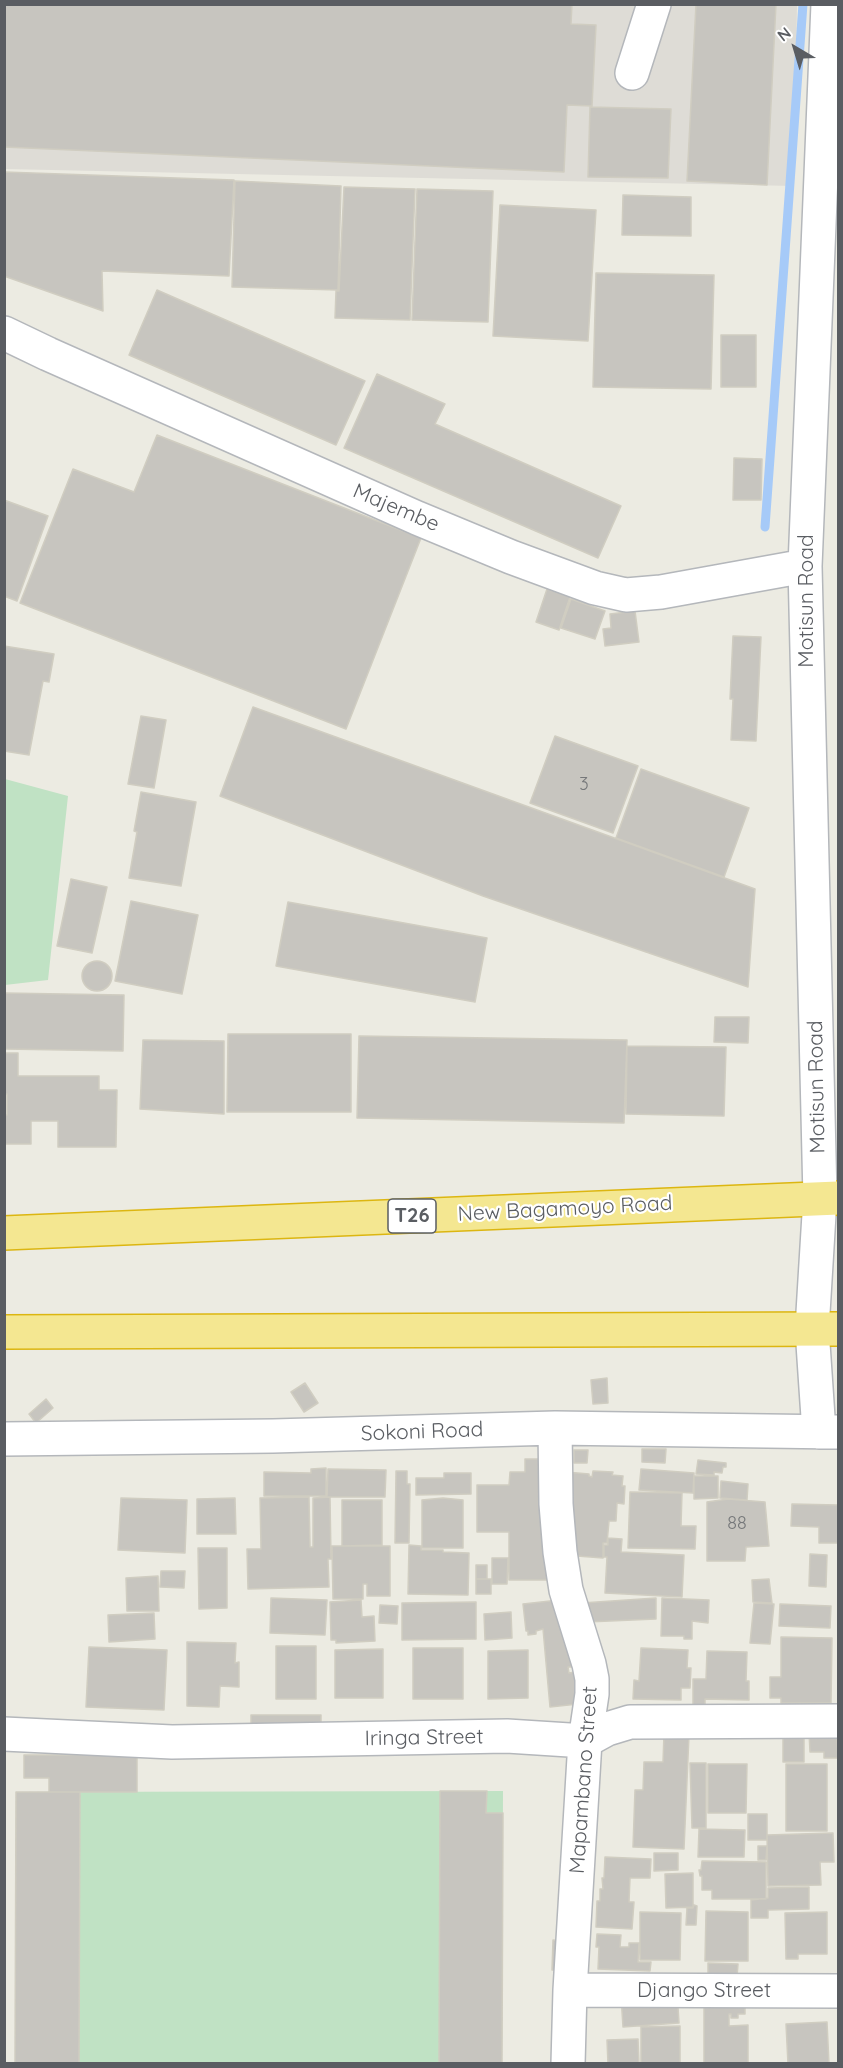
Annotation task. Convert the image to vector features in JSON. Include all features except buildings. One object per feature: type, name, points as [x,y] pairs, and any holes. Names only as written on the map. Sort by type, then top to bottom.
[{"type":"highway","name":"New Bagamoyo Road","points":[[4,1233],[829,1198]]},
{"type":"highway","points":[[4,1332],[825,1329]]},
{"type":"street","points":[[632,73],[654,4]]},
{"type":"street","name":"Motisun Road","points":[[828,4],[805,566],[829,1198],[825,1329],[829,1432]]},
{"type":"street","name":"Majembe","points":[[4,333],[417,518],[531,565],[596,588],[626,595],[661,592],[805,566]]},
{"type":"street","name":"Sokoni Road","points":[[4,1439],[273,1436],[555,1428],[829,1432]]},
{"type":"street","name":"Mapambano Street","points":[[555,1428],[556,1504],[560,1552],[566,1590],[592,1678],[585,1741],[570,1990],[568,2064]]},
{"type":"street","points":[[585,1741],[607,1729],[630,1722],[838,1721]]},
{"type":"street","name":"Iringa Street","points":[[4,1734],[172,1742],[507,1736],[585,1741]]},
{"type":"street","name":"Django Street","points":[[570,1990],[838,1991]]},
{"type":"shaded area","points":[[5,5],[797,5],[794,186],[5,169]]},
{"type":"green space","points":[[5,779],[68,796],[48,980],[5,985]]},
{"type":"green space","points":[[503,1791],[502,2063],[15,2064],[16,1792]]},
{"type":"waterway","points":[[765,527],[803,4]]}]
